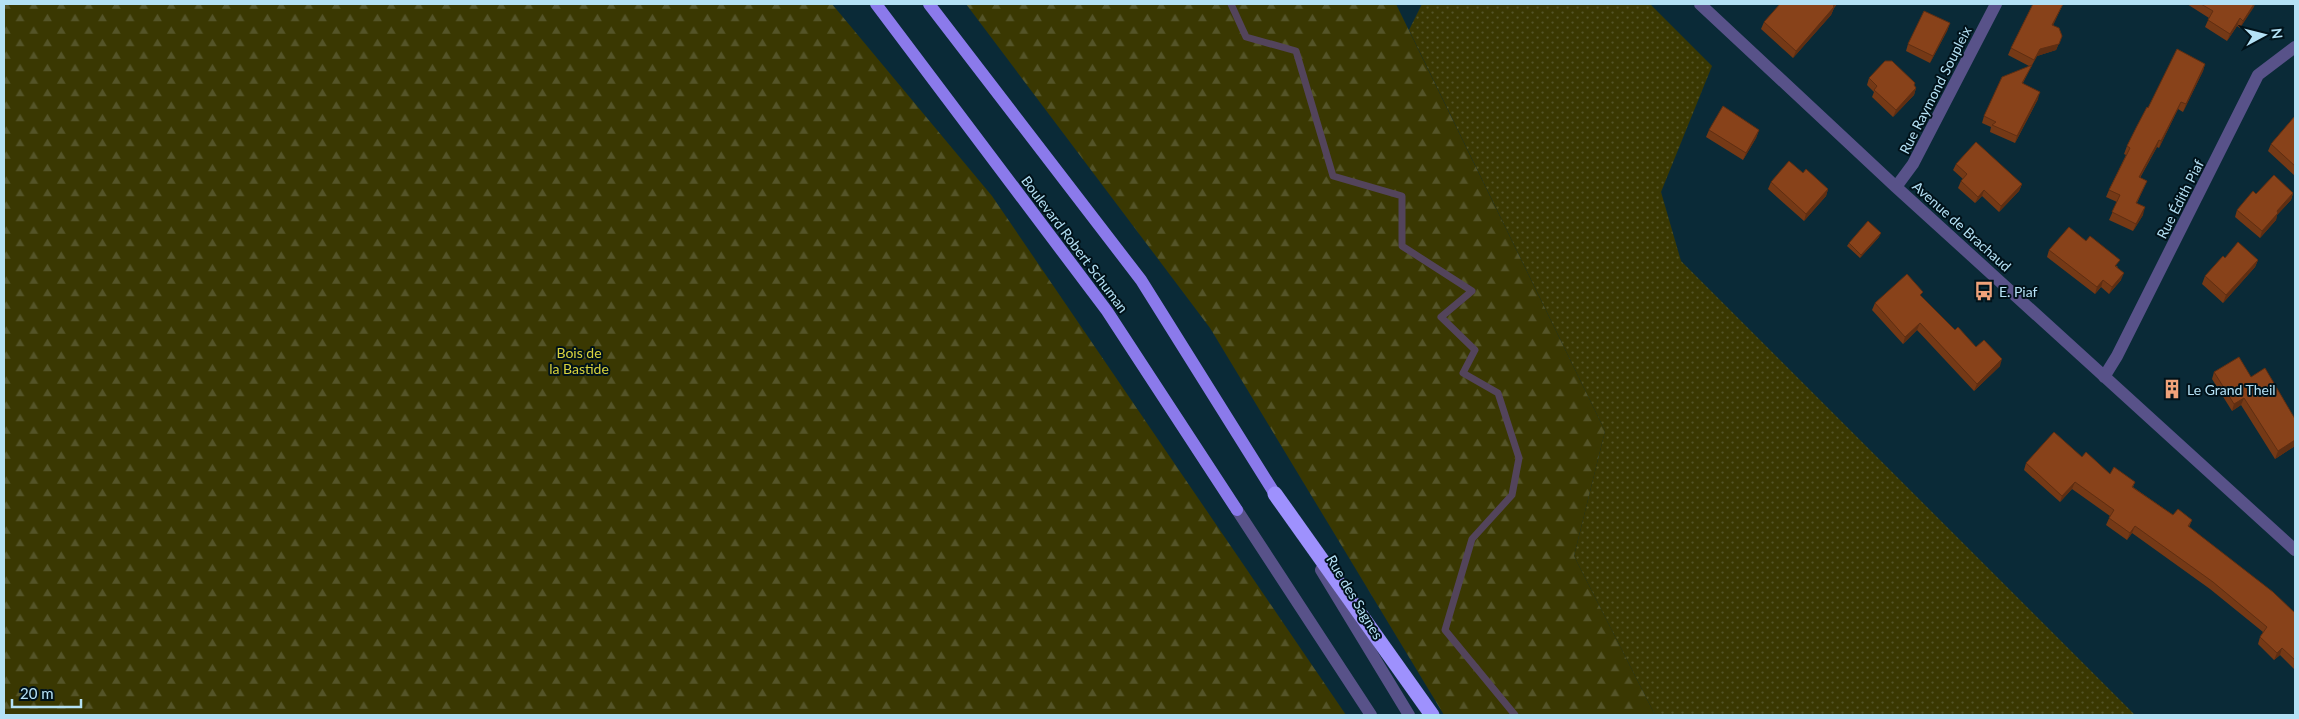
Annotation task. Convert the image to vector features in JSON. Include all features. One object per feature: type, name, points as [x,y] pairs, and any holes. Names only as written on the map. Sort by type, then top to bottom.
[{"type":"highway","points":[[1275,494],[1432,715]]},
{"type":"main road","name":"Boulevard Robert Schuman","points":[[876,4],[1107,311],[1237,510]]},
{"type":"main road","points":[[928,4],[1141,280],[1275,494]]},
{"type":"street","name":"Avenue de Brachaud","points":[[1700,4],[1896,187],[2295,550]]},
{"type":"street","name":"Rue Raymond Soupleix","points":[[1896,187],[1913,164],[1996,4]]},
{"type":"street","name":"Rue Édith Piaf","points":[[2104,377],[2118,356],[2258,75],[2295,47]]},
{"type":"street","name":"Rue des Sagnes","points":[[1275,494],[1410,715]]},
{"type":"street","points":[[1237,510],[1371,715]]},
{"type":"green space","name":"Bois de la Bastide","points":[[4,4],[832,4],[992,196],[1346,715],[4,715]]},
{"type":"green space","points":[[966,4],[1396,4],[1605,431],[1574,556],[1655,715],[1444,715],[1210,328]]},
{"type":"green space","points":[[1422,4],[1650,4],[1712,66],[1661,192],[1681,261],[2135,715],[1655,715],[1574,556],[1605,431],[1409,30]]},
{"type":"building","points":[[1780,4],[1835,4],[1796,51],[1764,22]]},
{"type":"building","points":[[2033,4],[2063,4],[2052,25],[2059,28],[2062,36],[2059,44],[2040,49],[2034,60],[2011,48]]},
{"type":"building","points":[[2201,4],[2254,4],[2243,21],[2240,18],[2230,34],[2208,20],[2213,11]]},
{"type":"building","points":[[1924,11],[1950,23],[1933,56],[1908,44]]},
{"type":"building","points":[[2177,49],[2205,64],[2186,104],[2181,102],[2161,141],[2159,140],[2139,177],[2147,181],[2136,203],[2145,207],[2136,224],[2112,212],[2120,195],[2109,190],[2130,148],[2127,146]]},
{"type":"building","points":[[1885,61],[1892,61],[1915,83],[1916,88],[1896,110],[1874,90],[1877,86],[1869,78]]},
{"type":"building","points":[[2032,65],[2022,83],[2040,92],[2017,136],[1992,125],[1996,122],[1984,116],[2002,77]]},
{"type":"building","points":[[1723,106],[1759,130],[1746,153],[1709,130]]},
{"type":"building","points":[[2295,116],[2295,166],[2271,144]]},
{"type":"building","points":[[1976,142],[2022,184],[2001,206],[1984,190],[1978,197],[1961,181],[1967,174],[1956,164]]},
{"type":"building","points":[[1789,161],[1803,173],[1806,169],[1828,189],[1806,214],[1771,182]]},
{"type":"building","points":[[2274,175],[2293,193],[2262,231],[2237,210],[2253,191],[2256,194]]},
{"type":"building","points":[[1868,221],[1881,233],[1861,255],[1849,243]]},
{"type":"building","points":[[2069,227],[2086,241],[2090,236],[2120,260],[2115,266],[2124,273],[2112,287],[2103,280],[2097,287],[2049,250]]},
{"type":"building","points":[[2238,242],[2258,260],[2226,295],[2205,276],[2223,256],[2225,258]]},
{"type":"building","points":[[1907,274],[1923,292],[1920,295],[1955,330],[1958,327],[1976,347],[1984,340],[2002,359],[1977,384],[1920,323],[1905,337],[1875,303]]},
{"type":"building","points":[[2239,357],[2251,377],[2265,368],[2295,419],[2295,440],[2278,451],[2244,398],[2234,404],[2214,372]]},
{"type":"building","points":[[2054,432],[2082,457],[2086,452],[2110,474],[2114,467],[2135,482],[2132,487],[2173,515],[2178,509],[2192,520],[2188,526],[2273,592],[2295,613],[2295,660],[2282,648],[2277,653],[2260,637],[2267,627],[2213,582],[2135,526],[2130,533],[2109,518],[2114,510],[2075,482],[2062,496],[2026,463]]},
{"type":"waterway","points":[[1231,4],[1246,37],[1296,51],[1333,176],[1402,196],[1402,246],[1472,291],[1441,317],[1475,350],[1463,373],[1498,393],[1519,458],[1512,495],[1472,539],[1445,630],[1515,715]]},
{"type":"place","name":"E. Piaf","points":[[1984,291]]},
{"type":"place","name":"Le Grand Theil","points":[[2172,389]]}]
